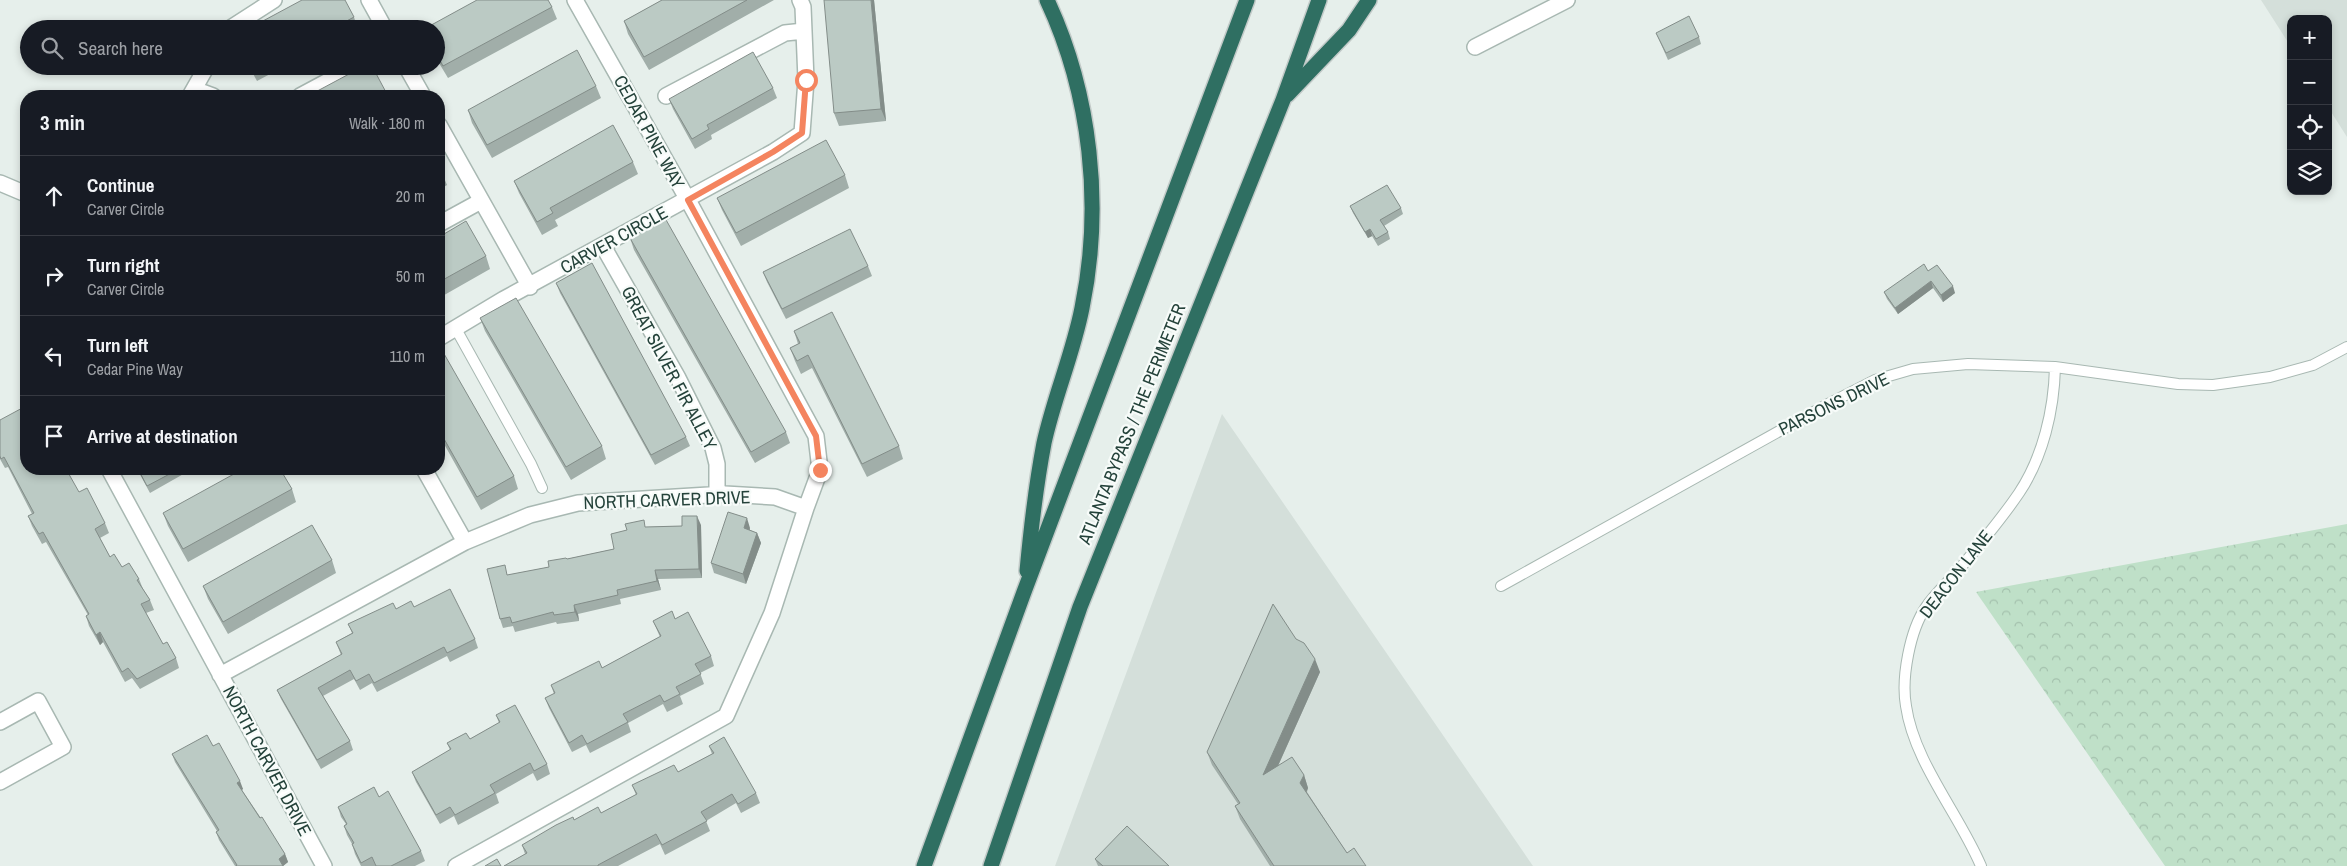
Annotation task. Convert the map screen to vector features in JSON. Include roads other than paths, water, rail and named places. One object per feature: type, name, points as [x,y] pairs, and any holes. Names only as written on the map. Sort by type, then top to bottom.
[{"type":"highway","points":[[1024,592],[1035,494],[1045,441],[1082,307],[1092,224],[1091,170],[1082,111],[1068,51],[1047,0]]},
{"type":"highway","points":[[924,866],[1024,592],[1247,0]]},
{"type":"highway","name":"ATLANTA BYPASS / THE PERIMETER","points":[[991,866],[1084,598],[1282,100],[1319,0]]},
{"type":"highway","points":[[1282,100],[1349,30],[1370,0]]},
{"type":"street","points":[[243,20],[274,0]]},
{"type":"street","points":[[369,0],[380,20]]},
{"type":"street","name":"CEDAR PINE WAY","points":[[575,0],[688,200],[816,436],[820,470],[806,508]]},
{"type":"street","name":"CARVER CIRCLE","points":[[445,334],[688,200],[773,152],[802,133],[806,80],[803,7],[800,0]]},
{"type":"street","points":[[1475,47],[1567,0]]},
{"type":"street","points":[[666,96],[785,33],[804,31]]},
{"type":"street","points":[[193,90],[202,75]]},
{"type":"street","points":[[311,90],[339,75]]},
{"type":"street","points":[[411,75],[420,90]]},
{"type":"street","points":[[445,136],[530,287]]},
{"type":"street","points":[[0,183],[20,191]]},
{"type":"street","points":[[445,221],[482,201]]},
{"type":"street","name":"GREAT SILVER FIR ALLEY","points":[[603,246],[678,378],[713,448],[717,464],[717,494]]},
{"type":"street","points":[[112,475],[220,675]]},
{"type":"street","points":[[427,475],[465,542]]},
{"type":"street","name":"NORTH CARVER DRIVE","points":[[324,866],[220,675],[465,542],[530,515],[578,503],[717,494],[775,497],[806,508]]},
{"type":"street","points":[[456,866],[726,716],[772,614],[806,508]]},
{"type":"street","points":[[0,722],[38,701],[63,747],[0,782]]},
{"type":"lane","points":[[456,328],[532,464],[542,488]]},
{"type":"lane","name":"PARSONS DRIVE","points":[[1501,586],[1828,404],[1875,380],[1913,369],[1968,364],[2056,367],[2178,384],[2213,385],[2270,377],[2313,365],[2347,347]]},
{"type":"lane","name":"DEACON LANE","points":[[1981,866],[1913,734],[1905,704],[1907,665],[1914,633],[1926,608],[2020,492],[2034,465],[2054,396],[2056,367]]}]
